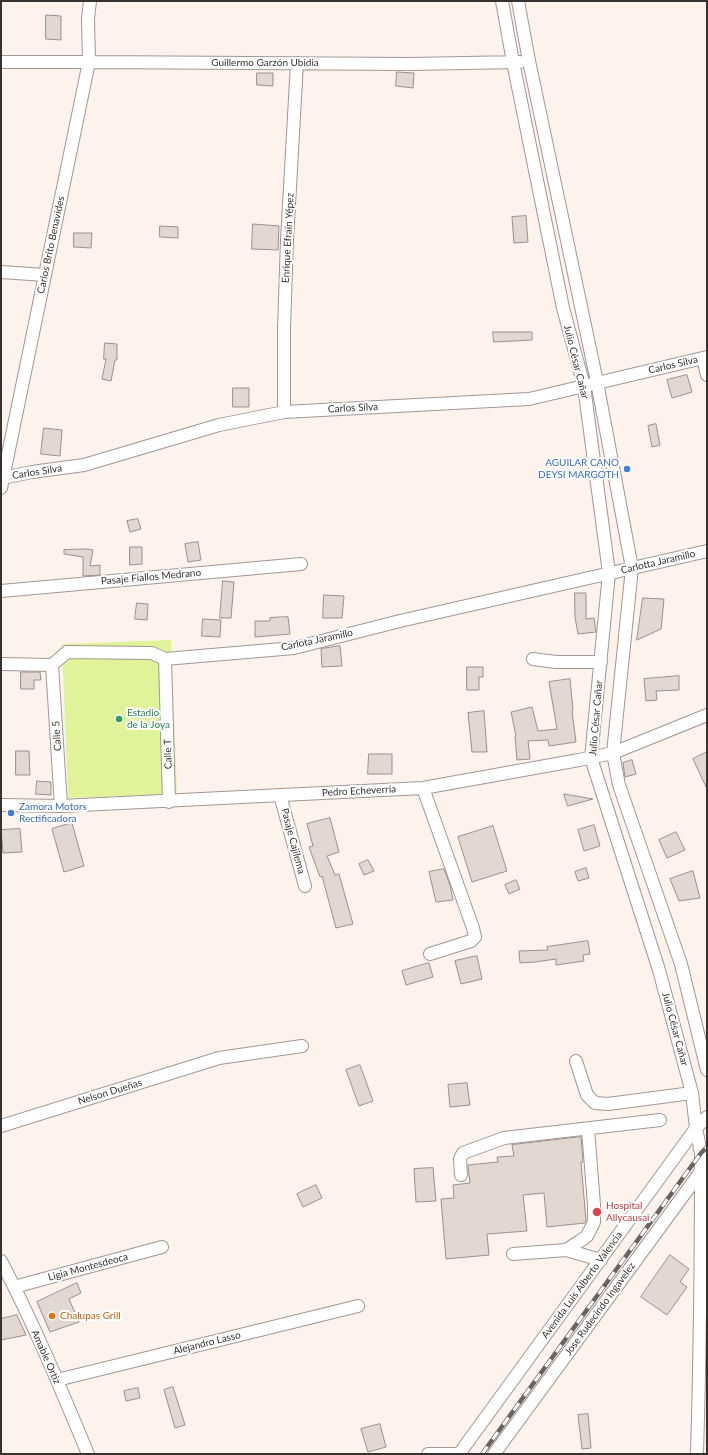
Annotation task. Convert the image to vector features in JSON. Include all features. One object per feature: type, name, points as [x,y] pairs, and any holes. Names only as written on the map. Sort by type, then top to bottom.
[{"type":"street","name":"Carlos Brito Benavides","points":[[2,483],[89,62],[88,19],[90,1]]},
{"type":"street","name":"Julio César Cañar","points":[[502,1],[563,308],[584,386],[609,573],[591,758],[659,970],[692,1093],[696,1128],[704,1168],[703,1316],[697,1454]]},
{"type":"street","name":"Julio César Cañar","points":[[518,1],[529,61],[597,382],[632,568],[613,753],[619,785],[681,964],[707,1070]]},
{"type":"street","name":"Guillermo Garzón Ubidia","points":[[1,62],[410,64],[529,61]]},
{"type":"street","name":"Enrique Efraín Yépez","points":[[284,412],[286,264],[297,63]]},
{"type":"street","points":[[1,272],[45,275]]},
{"type":"street","name":"Carlos Silva","points":[[2,483],[32,472],[84,465],[220,425],[284,412],[529,399],[705,357]]},
{"type":"street","points":[[705,357],[707,375]]},
{"type":"street","name":"Carlotta Jaramillo","points":[[609,573],[707,551]]},
{"type":"street","name":"Pasaje Fiallos Medrano","points":[[1,591],[300,564]]},
{"type":"street","name":"Carlota Jaramillo","points":[[52,665],[67,652],[152,653],[165,659],[294,648],[400,621],[609,573]]},
{"type":"street","name":"Calle T","points":[[165,659],[169,802]]},
{"type":"street","points":[[533,659],[556,662],[601,662]]},
{"type":"street","points":[[1,664],[52,665]]},
{"type":"street","name":"Calle 5","points":[[52,665],[62,806]]},
{"type":"street","name":"Pedro Echeverría","points":[[1,805],[62,806],[169,802],[423,788],[613,753],[707,716]]},
{"type":"street","points":[[423,788],[475,937],[471,941],[430,954]]},
{"type":"street","name":"Pasaje Cajilema","points":[[280,796],[305,886]]},
{"type":"street","name":"Nelson Dueñas","points":[[1,1126],[219,1058],[302,1046]]},
{"type":"street","points":[[576,1061],[587,1096],[595,1103],[608,1104],[692,1093]]},
{"type":"street","name":"Avenida Luis Alberto Valencia","points":[[459,1454],[696,1128],[707,1117]]},
{"type":"street","points":[[461,1175],[460,1159],[465,1152],[504,1138],[660,1120]]},
{"type":"street","points":[[566,1250],[587,1236],[594,1222],[588,1128]]},
{"type":"street","name":"Jose Rudecindo Ingavelez","points":[[494,1454],[704,1168]]},
{"type":"street","name":"Ligia Montesdeoca","points":[[14,1286],[162,1247]]},
{"type":"street","points":[[514,1254],[566,1250],[601,1260]]},
{"type":"street","name":"Amable Ortiz","points":[[1,1261],[57,1380],[88,1454]]},
{"type":"street","name":"Alejandro Lasso","points":[[57,1380],[358,1306]]},
{"type":"street","points":[[428,1454],[454,1454]]},
{"type":"green space","name":"Estadio de la Joya","points":[[171,640],[177,794],[68,798],[62,644]]},
{"type":"building","points":[[46,15],[61,16],[61,40],[46,39]]},
{"type":"building","points":[[397,72],[414,73],[413,88],[396,86]]},
{"type":"building","points":[[257,73],[273,73],[273,86],[257,85]]},
{"type":"building","points":[[526,216],[528,242],[514,243],[512,217]]},
{"type":"building","points":[[253,224],[279,226],[278,250],[252,249]]},
{"type":"building","points":[[160,226],[178,227],[178,238],[160,237]]},
{"type":"building","points":[[74,233],[92,233],[91,248],[74,247]]},
{"type":"building","points":[[493,332],[532,332],[532,340],[494,342]]},
{"type":"building","points":[[105,343],[117,344],[117,360],[115,360],[111,381],[102,379],[106,359],[104,359]]},
{"type":"building","points":[[687,375],[692,392],[672,398],[667,380]]},
{"type":"building","points":[[233,388],[249,388],[249,407],[233,407]]},
{"type":"building","points":[[656,424],[660,445],[652,447],[648,426]]},
{"type":"building","points":[[44,428],[62,430],[60,456],[41,454]]},
{"type":"building","points":[[138,519],[141,529],[130,532],[127,521]]},
{"type":"building","points":[[198,542],[201,560],[188,562],[185,544]]},
{"type":"building","points":[[130,547],[142,547],[142,564],[130,565]]},
{"type":"building","points":[[64,550],[93,550],[90,566],[100,565],[100,575],[83,576],[83,557],[64,554]]},
{"type":"building","points":[[223,581],[234,582],[231,618],[220,618]]},
{"type":"building","points":[[575,593],[586,593],[586,619],[594,618],[596,632],[578,634],[575,617]]},
{"type":"building","points":[[324,595],[344,596],[342,618],[323,618]]},
{"type":"building","points":[[643,598],[664,599],[661,629],[637,640]]},
{"type":"building","points":[[137,603],[148,604],[147,620],[135,619]]},
{"type":"building","points":[[288,617],[290,634],[255,637],[255,621],[270,621],[270,618]]},
{"type":"building","points":[[203,619],[221,620],[220,637],[202,636]]},
{"type":"building","points":[[340,646],[342,666],[322,667],[321,649]]},
{"type":"building","points":[[467,667],[483,667],[483,677],[479,677],[479,690],[467,690]]},
{"type":"building","points":[[21,672],[40,672],[41,680],[34,680],[34,689],[21,689]]},
{"type":"building","points":[[679,676],[679,690],[656,691],[657,700],[646,701],[644,679]]},
{"type":"building","points":[[570,679],[576,742],[549,746],[548,740],[528,741],[530,759],[517,760],[516,736],[511,712],[532,707],[538,731],[557,729],[549,682]]},
{"type":"building","points":[[484,711],[487,752],[472,752],[468,713]]},
{"type":"building","points":[[16,751],[29,751],[30,775],[16,775]]},
{"type":"building","points":[[707,752],[707,789],[693,759]]},
{"type":"building","points":[[369,754],[392,754],[392,774],[368,774]]},
{"type":"building","points":[[632,760],[636,774],[625,777],[623,763]]},
{"type":"building","points":[[37,781],[51,782],[51,795],[36,794]]},
{"type":"building","points":[[564,794],[593,799],[568,806]]},
{"type":"building","points":[[330,818],[339,852],[327,856],[335,875],[339,874],[353,924],[336,928],[322,876],[320,877],[309,847],[313,846],[307,824]]},
{"type":"building","points":[[72,823],[84,866],[64,872],[52,829]]},
{"type":"building","points":[[594,825],[600,846],[584,851],[578,830]]},
{"type":"building","points":[[493,826],[507,871],[472,882],[458,837]]},
{"type":"building","points":[[20,829],[22,852],[3,853],[1,830]]},
{"type":"building","points":[[676,832],[685,850],[667,858],[659,840]]},
{"type":"building","points":[[368,860],[374,871],[364,875],[359,864]]},
{"type":"building","points":[[586,868],[589,878],[578,881],[575,872]]},
{"type":"building","points":[[444,869],[450,885],[453,900],[436,902],[429,872]]},
{"type":"building","points":[[693,871],[700,898],[679,901],[670,879]]},
{"type":"building","points":[[516,880],[520,889],[509,894],[505,885]]},
{"type":"building","points":[[588,941],[590,954],[583,955],[584,961],[556,965],[556,959],[520,963],[519,951],[548,950],[547,947]]},
{"type":"building","points":[[477,956],[482,979],[461,984],[455,961]]},
{"type":"building","points":[[429,963],[433,977],[406,985],[402,971]]},
{"type":"building","points":[[360,1065],[373,1101],[359,1106],[346,1070]]},
{"type":"building","points":[[467,1083],[470,1105],[450,1107],[448,1085]]},
{"type":"building","points":[[581,1137],[585,1223],[547,1227],[544,1193],[523,1195],[527,1231],[487,1234],[489,1255],[446,1259],[441,1199],[454,1198],[453,1185],[470,1183],[468,1165],[498,1162],[497,1157],[514,1156],[512,1145]]},
{"type":"building","points":[[433,1168],[436,1201],[416,1202],[414,1169]]},
{"type":"building","points":[[316,1185],[322,1198],[303,1207],[297,1194]]},
{"type":"building","points":[[670,1255],[689,1269],[680,1282],[687,1287],[667,1315],[641,1297]]},
{"type":"building","points":[[77,1283],[81,1293],[69,1299],[79,1322],[50,1332],[37,1302]]},
{"type":"building","points":[[17,1315],[26,1335],[1,1340],[1,1319]]},
{"type":"building","points":[[173,1387],[185,1425],[175,1428],[164,1390]]},
{"type":"building","points":[[138,1388],[140,1398],[126,1401],[124,1391]]},
{"type":"building","points":[[588,1414],[591,1448],[582,1449],[578,1415]]},
{"type":"building","points":[[380,1424],[386,1447],[368,1452],[361,1429]]},
{"type":"railway","points":[[482,1454],[701,1153],[707,1147]]},
{"type":"place","name":"AGUILAR CANO DEYSI MARGOTH","points":[[627,469]]},
{"type":"place","name":"Estadio de la Joya","points":[[119,719]]},
{"type":"place","name":"Zamora Motors Rectificadora","points":[[11,813]]},
{"type":"place","name":"Hospital Allycausai","points":[[597,1212]]},
{"type":"place","name":"Chalupas Grill","points":[[52,1316]]}]
